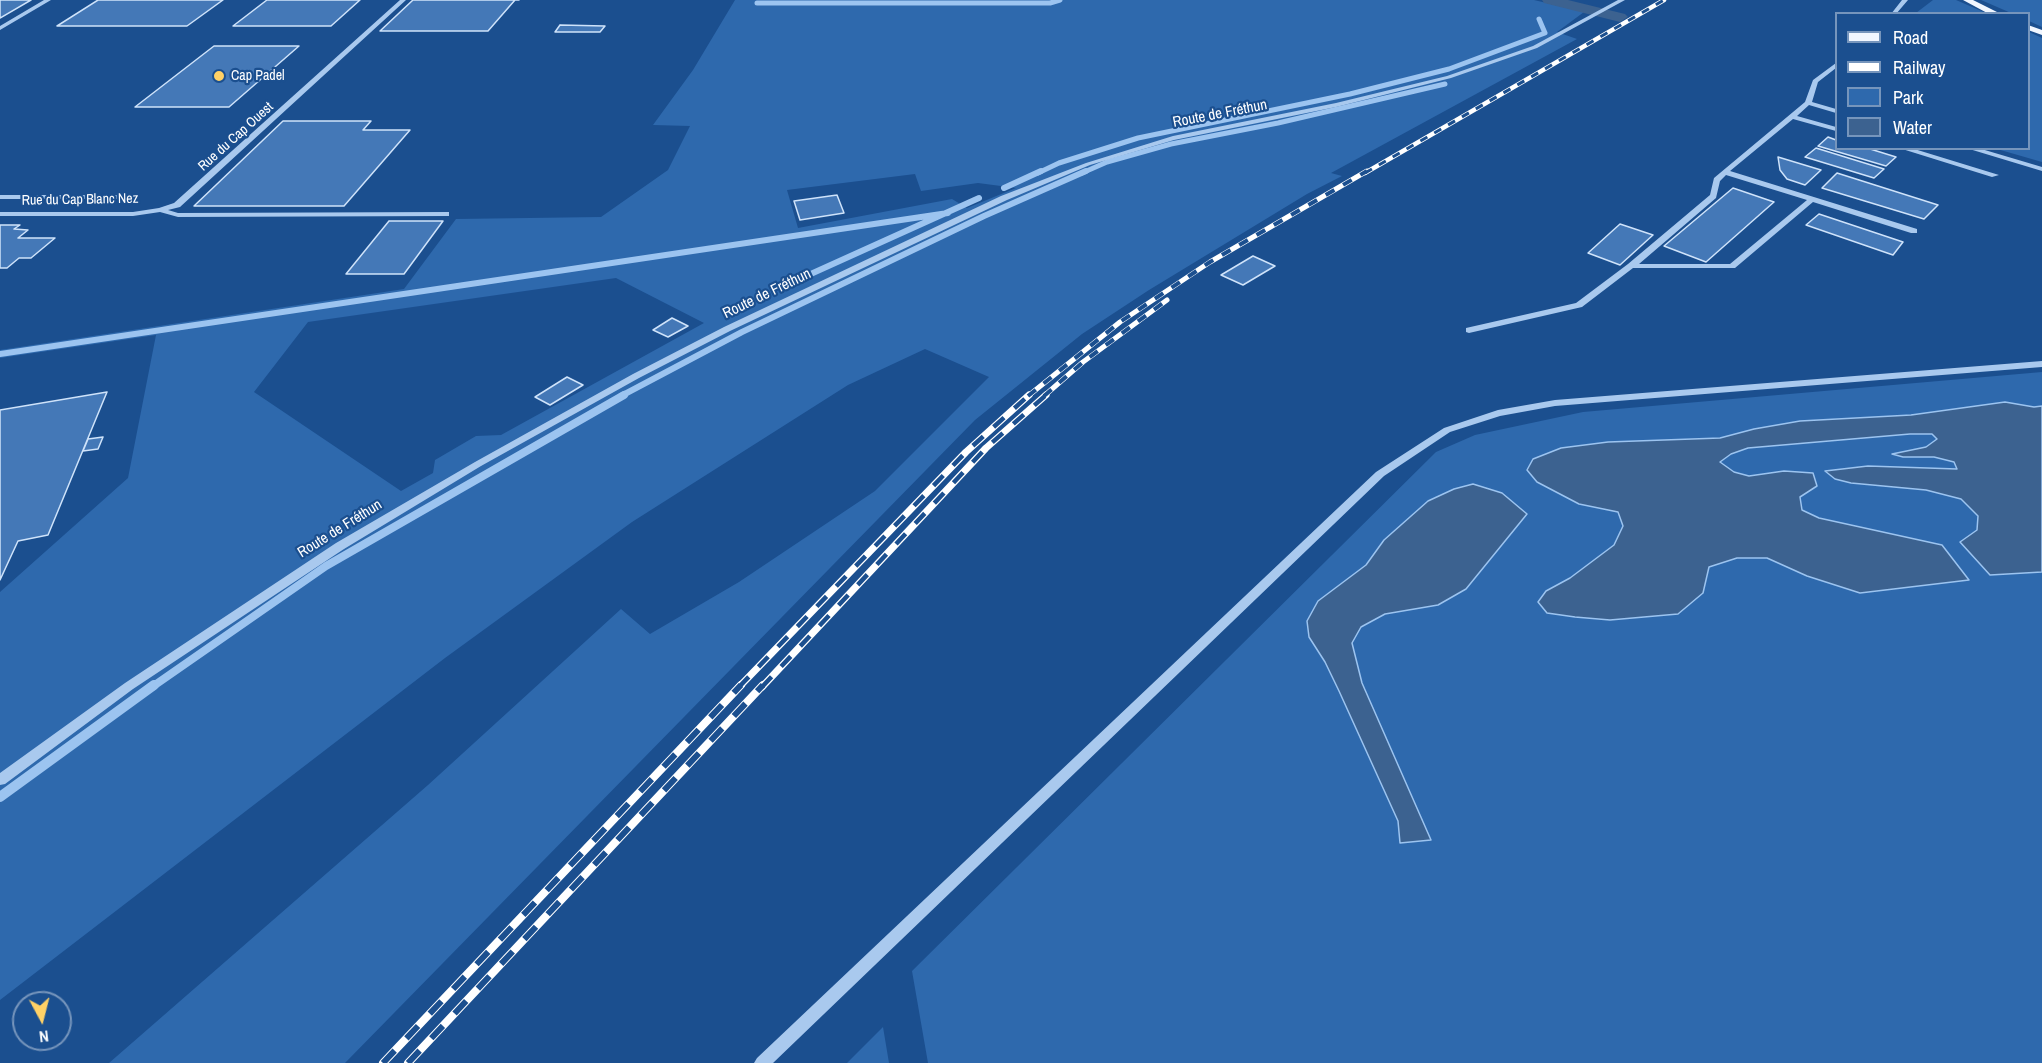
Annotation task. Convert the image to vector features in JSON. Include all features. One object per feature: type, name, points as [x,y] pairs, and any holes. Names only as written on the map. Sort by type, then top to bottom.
[{"type":"main road","points":[[1967,0],[1993,12]]},
{"type":"street","points":[[0,28],[48,0]]},
{"type":"street","name":"Rue du Cap Ouest","points":[[160,210],[177,205],[187,198],[403,0]]},
{"type":"street","name":"Route de Fréthun","points":[[0,780],[237,613],[385,519],[644,372],[853,269],[1004,198],[1104,158],[1173,138],[1336,105],[1449,77],[1534,47],[1622,0]]},
{"type":"street","points":[[1895,12],[1905,0]]},
{"type":"street","points":[[1468,330],[1579,305],[1631,267],[1713,196],[1717,180],[1808,103],[1815,81],[1835,66]]},
{"type":"street","points":[[1808,103],[1835,111]]},
{"type":"street","points":[[1791,116],[1835,129]]},
{"type":"street","points":[[1909,150],[1995,176]]},
{"type":"street","points":[[1976,150],[2042,169]]},
{"type":"street","points":[[1725,172],[1914,231]]},
{"type":"street","points":[[0,197],[135,197]]},
{"type":"street","points":[[1631,267],[1732,266],[1812,199]]},
{"type":"street","points":[[160,210],[178,215],[446,214]]},
{"type":"street","name":"Rue du Cap Blanc Nez","points":[[0,214],[133,214],[160,210]]},
{"type":"street","points":[[762,1063],[1380,474],[1447,430],[1498,413],[1555,403],[2042,364]]},
{"type":"green space","points":[[735,0],[1534,0],[1584,12],[1557,32],[1577,39],[1331,173],[1342,176],[1307,194],[1149,290],[1082,334],[975,420],[345,1063],[109,1063],[428,785],[621,609],[650,634],[739,582],[875,491],[989,377],[925,349],[848,385],[632,522],[445,658],[0,1000],[0,592],[128,478],[156,335],[0,358],[0,350],[404,289],[456,219],[601,217],[668,170],[690,126],[653,125],[693,70]],"holes":[[[915,174],[921,191],[978,183],[1016,188],[967,208],[952,199],[798,228],[787,190]],[[616,278],[704,323],[501,435],[476,436],[435,460],[433,473],[401,491],[254,392],[308,322]]]},
{"type":"green space","points":[[1933,0],[1956,0],[1984,12],[1917,12]]},
{"type":"green space","points":[[1981,0],[2042,0],[2042,27],[2030,21],[2030,12],[2009,12]]},
{"type":"green space","points":[[2030,32],[2042,38],[2042,162],[2000,150],[2030,150]]},
{"type":"green space","points":[[2042,372],[2042,1063],[928,1063],[912,971],[1436,452],[1475,435],[1583,412]]},
{"type":"green space","points":[[883,1027],[889,1063],[847,1063]]},
{"type":"water","points":[[2005,402],[2034,407],[2042,406],[2042,572],[1990,575],[1960,542],[1977,530],[1978,516],[1961,499],[1926,490],[1851,483],[1835,479],[1825,471],[1868,466],[1957,469],[1954,462],[1934,457],[1903,457],[1892,454],[1926,447],[1937,439],[1932,434],[1910,434],[1748,448],[1731,454],[1720,462],[1734,472],[1749,476],[1784,471],[1813,473],[1817,486],[1800,497],[1802,510],[1819,518],[1942,545],[1969,580],[1860,593],[1807,576],[1767,558],[1737,558],[1709,567],[1703,593],[1678,614],[1610,620],[1575,617],[1547,613],[1538,602],[1546,591],[1570,578],[1614,545],[1623,526],[1618,512],[1579,504],[1537,482],[1527,470],[1533,459],[1561,448],[1608,442],[1720,438],[1800,421],[1911,415]]},
{"type":"water","points":[[1473,484],[1502,493],[1527,514],[1466,589],[1438,605],[1385,614],[1361,627],[1352,643],[1362,683],[1431,840],[1400,843],[1398,821],[1325,662],[1309,637],[1307,621],[1318,601],[1366,565],[1384,540],[1428,501],[1454,489]]},
{"type":"building","points":[[0,0],[31,0],[0,18]]},
{"type":"building","points":[[98,0],[223,0],[187,26],[57,26]]},
{"type":"building","points":[[267,0],[360,0],[331,26],[233,26]]},
{"type":"building","points":[[413,0],[515,0],[488,31],[380,31]]},
{"type":"building","points":[[560,25],[605,26],[600,32],[555,32]]},
{"type":"building","name":"Cap Padel","points":[[214,46],[299,46],[229,107],[135,107]]},
{"type":"building","points":[[283,121],[371,121],[363,130],[410,130],[344,206],[194,206]]},
{"type":"building","points":[[1828,137],[1835,140],[1835,150],[1873,150],[1896,157],[1886,166],[1818,146]]},
{"type":"building","points":[[1816,148],[1884,169],[1874,178],[1805,157]]},
{"type":"building","points":[[1778,157],[1821,170],[1805,185],[1787,179],[1780,170]]},
{"type":"building","points":[[1837,173],[1938,205],[1924,219],[1822,188]]},
{"type":"building","points":[[1733,188],[1774,202],[1706,262],[1664,246]]},
{"type":"building","points":[[837,195],[844,213],[800,220],[794,201]]},
{"type":"building","points":[[1819,214],[1903,242],[1893,255],[1806,225]]},
{"type":"building","points":[[389,221],[443,221],[404,274],[346,274]]},
{"type":"building","points":[[1620,224],[1653,235],[1620,265],[1588,253]]},
{"type":"building","points":[[0,225],[20,225],[14,229],[28,230],[18,238],[55,238],[31,258],[19,258],[7,268],[0,268]]},
{"type":"building","points":[[1253,256],[1275,266],[1243,285],[1221,275]]},
{"type":"building","points":[[672,318],[688,326],[668,337],[653,330]]},
{"type":"building","points":[[567,377],[583,385],[550,405],[535,397]]},
{"type":"building","points":[[107,392],[48,535],[18,541],[0,580],[0,410]]},
{"type":"building","points":[[103,437],[98,449],[83,451],[88,439]]},
{"type":"waterway","points":[[757,3],[1050,3],[1060,0]]},
{"type":"waterway","points":[[1549,0],[1620,17]]},
{"type":"waterway","points":[[1038,173],[1059,163],[1138,138],[1350,94],[1449,69],[1545,33],[1539,19]]},
{"type":"waterway","points":[[1082,173],[1107,162],[1171,144],[1278,123],[1445,84]]},
{"type":"waterway","points":[[1004,188],[1041,171]]},
{"type":"waterway","points":[[621,396],[742,332],[984,216],[1086,171]]},
{"type":"waterway","points":[[945,213],[979,198]]},
{"type":"waterway","points":[[0,354],[945,213]]},
{"type":"waterway","points":[[793,282],[945,213]]},
{"type":"waterway","points":[[152,687],[326,566],[624,395]]},
{"type":"waterway","points":[[0,797],[154,685]]},
{"type":"railway","points":[[1365,173],[1664,0]]},
{"type":"railway","points":[[1028,396],[1120,322],[1210,262],[1367,171]]},
{"type":"railway","points":[[1044,396],[1083,362],[1167,300]]},
{"type":"railway","points":[[739,687],[966,452],[1029,395]]},
{"type":"railway","points":[[762,687],[986,448],[1046,395]]},
{"type":"railway","points":[[383,1063],[741,685]]},
{"type":"railway","points":[[408,1063],[763,685]]},
{"type":"place","name":"Cap Padel","points":[[219,76]]}]
